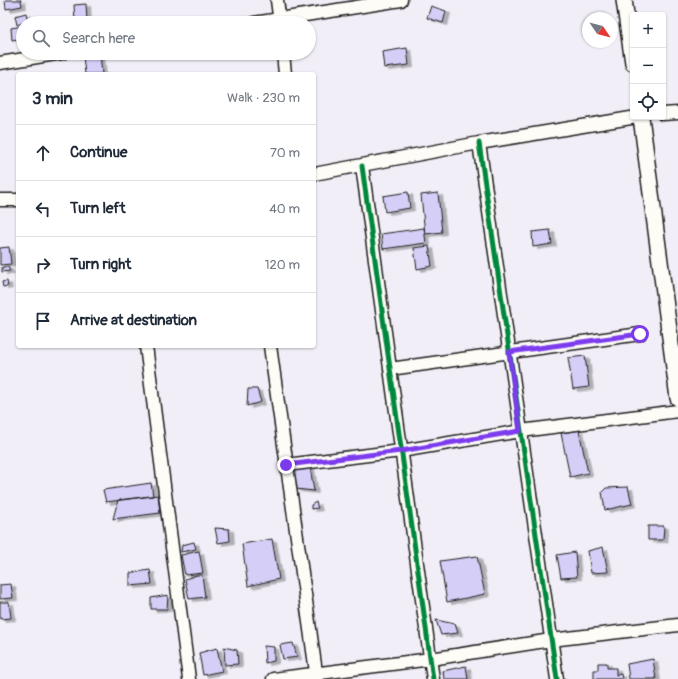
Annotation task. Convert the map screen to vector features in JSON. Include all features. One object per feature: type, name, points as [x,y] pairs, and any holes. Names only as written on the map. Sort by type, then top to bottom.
[{"type":"street","points":[[277,0],[279,16]]},
{"type":"street","points":[[309,16],[401,0]]},
{"type":"street","points":[[624,0],[631,48]]},
{"type":"street","points":[[0,63],[19,60]]},
{"type":"street","points":[[284,60],[286,72]]},
{"type":"street","points":[[666,114],[678,113]]},
{"type":"street","points":[[316,174],[479,143],[630,118]]},
{"type":"street","points":[[641,120],[678,398]]},
{"type":"street","points":[[479,143],[557,679]]},
{"type":"street","points":[[362,166],[433,679]]},
{"type":"street","points":[[0,200],[16,200]]},
{"type":"street","points":[[390,369],[640,334]]},
{"type":"street","points":[[146,348],[189,679]]},
{"type":"street","points":[[270,348],[317,677]]},
{"type":"street","points":[[286,465],[401,451],[520,431],[678,411]]},
{"type":"street","points":[[273,679],[317,677],[551,640],[678,625]]},
{"type":"building","points":[[5,0],[21,0],[22,6],[6,9]]},
{"type":"building","points":[[86,4],[87,16],[75,16],[74,5]]},
{"type":"building","points":[[431,6],[446,11],[443,23],[427,18]]},
{"type":"building","points":[[26,13],[27,16],[16,16],[16,20],[15,16]]},
{"type":"building","points":[[16,27],[16,39],[12,40],[11,28]]},
{"type":"building","points":[[407,48],[409,65],[384,68],[382,52]]},
{"type":"building","points":[[83,60],[101,60],[102,72],[85,72]]},
{"type":"building","points":[[408,192],[410,208],[385,212],[383,196]]},
{"type":"building","points":[[438,193],[442,232],[425,234],[421,195]]},
{"type":"building","points":[[424,228],[426,243],[383,249],[381,234]]},
{"type":"building","points":[[550,230],[552,244],[533,247],[532,232]]},
{"type":"building","points":[[429,246],[432,266],[417,269],[414,248]]},
{"type":"building","points":[[9,247],[11,264],[0,265],[0,248]]},
{"type":"building","points":[[2,267],[8,267],[10,271],[2,272]]},
{"type":"building","points":[[7,281],[8,286],[3,287],[2,282]]},
{"type":"building","points":[[585,356],[589,387],[573,389],[568,358]]},
{"type":"building","points":[[248,389],[257,389],[261,402],[247,406]]},
{"type":"building","points":[[579,430],[588,473],[570,477],[561,433]]},
{"type":"building","points":[[310,467],[314,491],[296,489],[287,471]]},
{"type":"building","points":[[151,483],[153,496],[106,502],[103,490]]},
{"type":"building","points":[[628,487],[632,504],[605,510],[602,492],[606,488]]},
{"type":"building","points":[[158,495],[160,513],[113,519],[118,500]]},
{"type":"building","points":[[316,502],[318,508],[311,509],[311,505]]},
{"type":"building","points":[[648,526],[664,526],[663,540],[648,540]]},
{"type":"building","points":[[215,528],[229,529],[230,541],[218,543]]},
{"type":"building","points":[[272,539],[279,579],[248,586],[242,544]]},
{"type":"building","points":[[194,542],[196,549],[181,552],[182,545]]},
{"type":"building","points":[[603,547],[608,572],[591,573],[588,551]]},
{"type":"building","points":[[199,551],[203,573],[185,575],[181,555]]},
{"type":"building","points":[[575,552],[577,577],[561,578],[557,555]]},
{"type":"building","points":[[477,556],[485,594],[447,602],[440,561]]},
{"type":"building","points":[[150,570],[152,584],[130,586],[130,573]]},
{"type":"building","points":[[202,575],[205,597],[189,599],[185,579]]},
{"type":"building","points":[[11,584],[13,598],[0,599],[0,585]]},
{"type":"building","points":[[168,595],[167,609],[151,609],[151,598]]},
{"type":"building","points":[[0,602],[9,602],[11,618],[0,619]]},
{"type":"building","points":[[436,620],[455,624],[458,633],[441,635]]},
{"type":"building","points":[[293,643],[297,657],[283,659],[280,645]]},
{"type":"building","points":[[264,646],[274,647],[274,661],[265,663]]},
{"type":"building","points":[[224,647],[237,650],[238,664],[225,665]]},
{"type":"building","points":[[217,648],[222,671],[203,675],[199,653]]},
{"type":"building","points":[[653,659],[656,679],[629,679],[627,664]]},
{"type":"building","points":[[598,663],[607,663],[607,668],[616,668],[616,675],[621,674],[622,679],[594,679],[594,670],[598,670]]},
{"type":"building","points":[[466,666],[468,679],[444,679],[443,671]]},
{"type":"cycle path","points":[[479,143],[557,679]]},
{"type":"cycle path","points":[[362,166],[433,679]]},
{"type":"route","points":[[286,465],[401,451],[520,431],[509,352],[640,334]]}]
